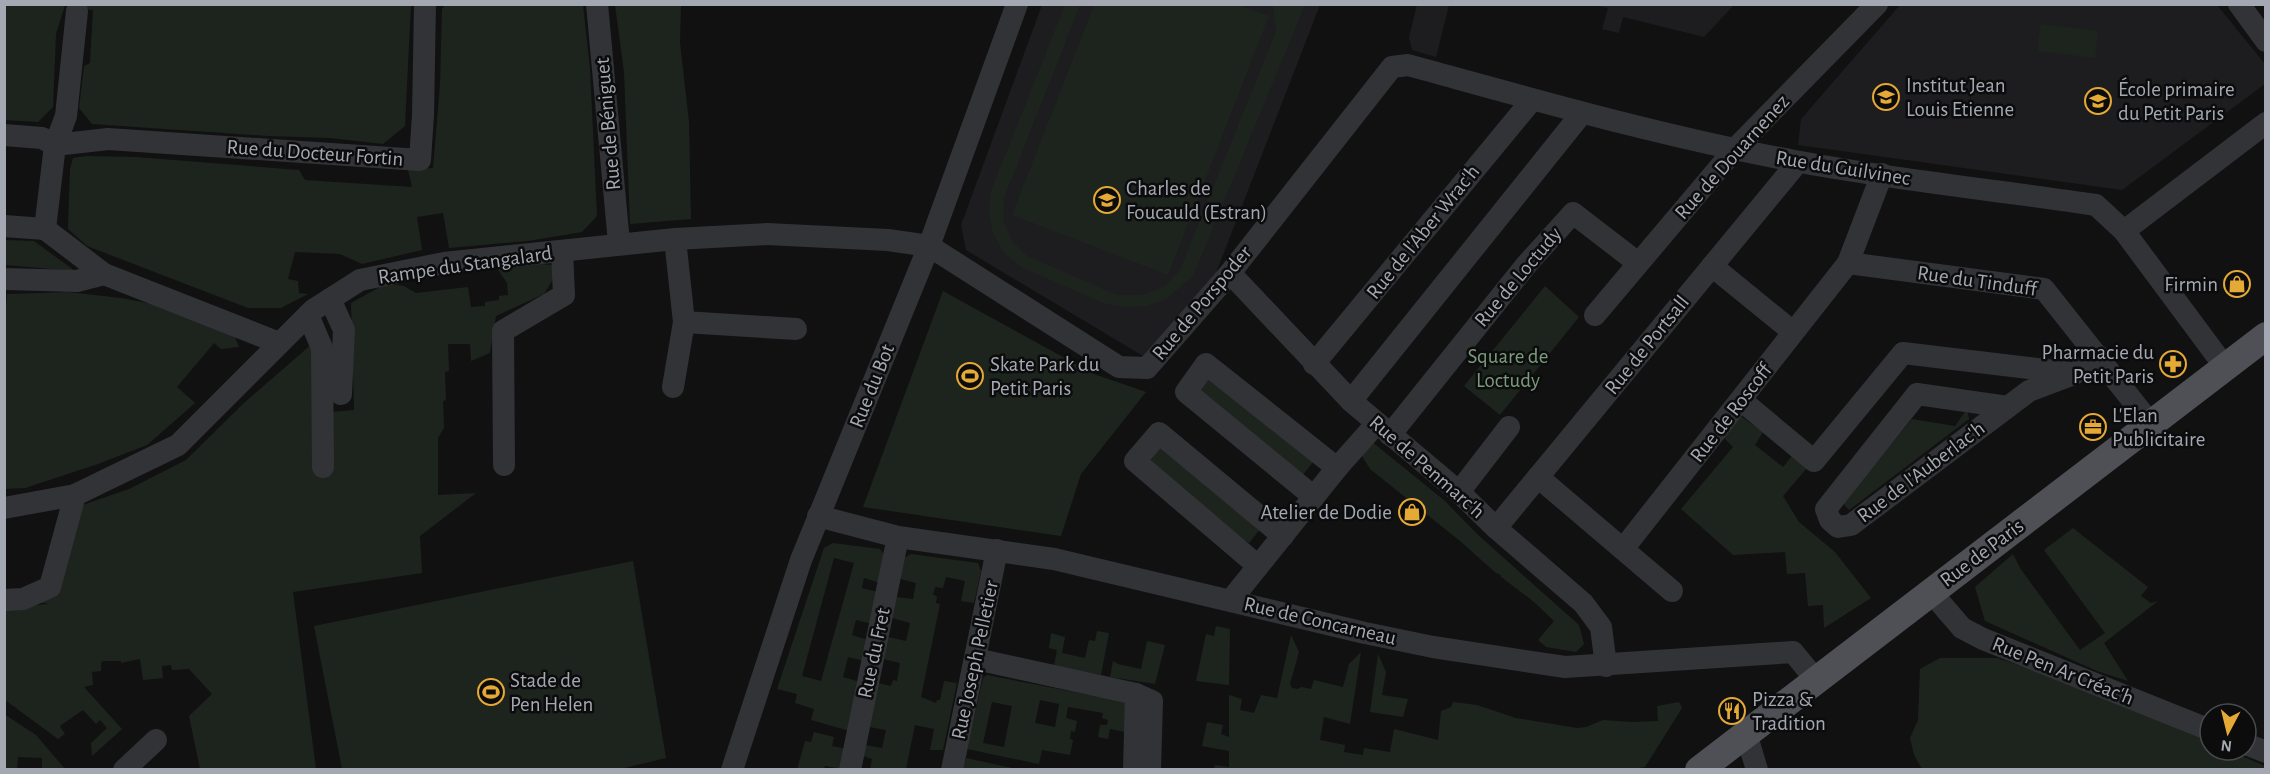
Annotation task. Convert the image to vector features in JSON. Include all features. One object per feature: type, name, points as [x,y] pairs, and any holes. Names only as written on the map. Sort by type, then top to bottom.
[{"type":"main road","name":"Rue de Paris","points":[[1699,770],[2265,336]]},
{"type":"street","name":"Rue du Docteur Fortin","points":[[4,135],[42,138],[55,145],[108,139],[420,160],[425,4]]},
{"type":"street","name":"Rue de Béniguet","points":[[597,4],[619,243]]},
{"type":"street","name":"Rue du Bot","points":[[732,770],[797,571],[929,246],[1017,4]]},
{"type":"street","name":"Rue de Douarnenez","points":[[1595,315],[1735,149],[1877,4]]},
{"type":"street","points":[[2239,4],[2265,41]]},
{"type":"street","points":[[45,229],[55,145],[66,116],[76,11]]},
{"type":"street","name":"Rue du Guilvinec","points":[[1392,67],[1408,64],[1582,114],[1798,162],[2096,205],[2124,231],[2225,367]]},
{"type":"street","name":"Rue de Porspoder","points":[[929,246],[1119,367],[1148,368],[1230,273],[1392,67]]},
{"type":"street","name":"Rue de l'Aber Wrac'h","points":[[1314,364],[1532,100]]},
{"type":"street","points":[[1351,401],[1582,114]]},
{"type":"street","points":[[2124,231],[2265,123]]},
{"type":"street","name":"Rue de Portsall","points":[[1497,528],[1798,162]]},
{"type":"street","name":"Rue de Roscoff","points":[[1623,549],[1742,401],[1848,263],[1882,174]]},
{"type":"street","name":"Rue de Loctudy","points":[[1231,600],[1337,468],[1383,429],[1573,213],[1638,263]]},
{"type":"street","points":[[4,226],[45,229],[104,274],[279,343]]},
{"type":"street","name":"Rampe du Stangalard","points":[[4,508],[75,495],[178,445],[308,315],[360,280],[444,263],[619,243],[675,239],[766,234],[888,240],[929,246]]},
{"type":"street","points":[[674,387],[684,322],[675,239]]},
{"type":"street","points":[[504,465],[503,331],[564,295],[562,251]]},
{"type":"street","name":"Rue du Tinduff","points":[[1848,263],[2044,289],[2151,424]]},
{"type":"street","points":[[1712,266],[1793,332]]},
{"type":"street","name":"Rue de Penmarc'h","points":[[1230,273],[1351,401],[1459,492],[1583,603],[1601,627],[1606,666]]},
{"type":"street","points":[[4,279],[77,281],[104,274]]},
{"type":"street","points":[[330,299],[344,330],[341,394]]},
{"type":"street","points":[[308,315],[322,348],[323,467]]},
{"type":"street","points":[[684,322],[796,329]]},
{"type":"street","points":[[1742,401],[1814,461],[1903,353],[2074,374]]},
{"type":"street","name":"Rue de l'Auberlac'h","points":[[2008,407],[1917,394],[1826,509],[1830,520],[1838,526],[1851,525],[2008,407],[2029,391],[2074,374],[2098,356]]},
{"type":"street","points":[[1314,497],[1186,392],[1206,364],[1337,468]]},
{"type":"street","points":[[1459,492],[1509,427]]},
{"type":"street","points":[[1258,566],[1135,461],[1159,433],[1283,536]]},
{"type":"street","points":[[1538,477],[1672,591]]},
{"type":"street","points":[[4,600],[23,599],[50,587],[75,495]]},
{"type":"street","name":"Rue de Concarneau","points":[[818,516],[898,537],[1054,559],[1433,647],[1565,667],[1793,652],[1816,680]]},
{"type":"street","name":"Rue du Fret","points":[[850,770],[898,537]]},
{"type":"street","name":"Rue Joseph Pelletier","points":[[952,770],[997,550]]},
{"type":"street","name":"Rue Pen Ar Créac'h","points":[[1931,592],[1962,628],[1983,639],[2198,725]]},
{"type":"street","points":[[976,660],[1136,694],[1152,701],[1150,770]]},
{"type":"street","points":[[1134,770],[1136,694]]},
{"type":"street","points":[[1746,734],[1757,770]]},
{"type":"street","points":[[124,770],[156,740]]},
{"type":"shaded area","points":[[1417,4],[1449,5],[1436,57],[1412,50],[1409,38]]},
{"type":"shaded area","name":"Charles de Foucauld (Estran)","points":[[1042,5],[1320,5],[1216,273],[1143,356],[966,250],[961,225]]},
{"type":"shaded area","points":[[1593,5],[1734,5],[1704,37],[1623,17],[1619,33],[1602,29],[1608,8]]},
{"type":"shaded area","name":"École primaire du Petit Paris","points":[[1900,5],[2217,5],[2265,64],[2265,84],[2122,190],[1798,145],[1801,119]]},
{"type":"green space","points":[[446,4],[583,5],[590,69],[597,216],[582,232],[528,241],[449,248],[443,213],[417,217],[422,250],[362,264],[340,254],[295,252],[288,279],[298,281],[299,293],[308,294],[281,308],[248,308],[87,246],[68,229],[70,169],[73,158],[86,156],[136,157],[299,170],[305,180],[412,187],[408,169],[433,168],[440,85],[442,9]]},
{"type":"green space","points":[[4,5],[65,5],[56,34],[53,107],[38,122],[5,120]]},
{"type":"green space","points":[[81,5],[411,5],[405,126],[383,144],[330,138],[92,124],[79,108],[84,66],[90,63],[93,10],[80,9]]},
{"type":"green space","points":[[615,5],[681,5],[680,43],[689,122],[691,219],[630,224],[624,72]]},
{"type":"green space","points":[[1065,5],[1080,5],[1004,198],[1003,220],[1012,241],[1027,256],[1117,295],[1142,295],[1164,287],[1180,270],[1276,31],[1273,5],[1305,5],[1193,276],[1166,299],[1147,306],[1125,307],[1106,304],[1021,267],[1003,252],[993,233],[989,213],[991,191]]},
{"type":"green space","points":[[1094,5],[1239,5],[1269,16],[1168,275],[1012,215]]},
{"type":"green space","points":[[2041,24],[2098,31],[2095,58],[2037,51]]},
{"type":"green space","points":[[5,240],[34,241],[75,271],[5,265]]},
{"type":"green space","points":[[521,262],[552,265],[555,276],[544,294],[496,316],[490,353],[471,361],[470,344],[448,344],[449,371],[445,372],[446,400],[443,401],[444,428],[438,438],[438,495],[476,493],[420,536],[422,573],[293,592],[316,769],[200,769],[189,716],[212,694],[189,669],[172,670],[171,665],[162,666],[163,678],[143,680],[140,659],[121,663],[121,661],[103,661],[101,671],[92,672],[93,685],[84,687],[122,729],[92,756],[91,743],[107,728],[100,720],[96,724],[83,710],[60,726],[65,734],[58,739],[5,700],[4,607],[49,604],[23,599],[50,587],[71,509],[129,489],[186,460],[244,403],[313,343],[331,412],[354,410],[351,303],[387,283],[404,286],[416,293],[468,287],[471,307],[485,306],[485,302],[499,300],[499,296],[508,295],[507,283],[495,265]]},
{"type":"green space","name":"Square de Loctudy","points":[[1545,286],[1579,317],[1500,415],[1464,386]]},
{"type":"green space","points":[[943,291],[1094,374],[1146,392],[1081,474],[1061,536],[863,507]]},
{"type":"green space","points":[[68,292],[152,304],[235,337],[239,347],[221,349],[214,343],[177,387],[195,403],[147,445],[25,488],[5,489],[4,333],[7,294]]},
{"type":"green space","points":[[1211,374],[1313,462],[1302,476],[1199,391]]},
{"type":"green space","points":[[1967,409],[1969,419],[1849,510],[1843,503],[1912,419],[1955,426]]},
{"type":"green space","points":[[1739,415],[1763,432],[1755,445],[1783,467],[1792,456],[1807,468],[1783,496],[1799,522],[1835,552],[1871,598],[1824,628],[1823,605],[1808,606],[1805,573],[1787,574],[1785,552],[1733,555],[1681,509],[1733,447],[1721,435]]},
{"type":"green space","points":[[1161,439],[1262,527],[1249,543],[1231,532],[1148,466]]},
{"type":"green space","points":[[1371,441],[1445,501],[1477,534],[1579,625],[1584,644],[1576,652],[1546,647],[1538,640],[1554,621],[1534,602],[1370,469],[1360,453]]},
{"type":"green space","points":[[2073,528],[2148,587],[2141,596],[2151,603],[2158,601],[2104,643],[2128,681],[2097,671],[1985,621],[1975,587],[2013,554],[2020,568],[2080,650],[2105,633],[2044,550]]},
{"type":"green space","points":[[833,543],[880,549],[885,556],[880,583],[864,578],[862,588],[878,592],[872,624],[856,620],[852,635],[868,640],[864,661],[848,657],[843,677],[860,682],[850,731],[811,720],[814,709],[795,703],[797,694],[777,689],[824,548]],"holes":[[[834,558],[854,563],[821,681],[802,676]]]},
{"type":"green space","points":[[911,554],[978,563],[981,571],[974,603],[961,601],[965,581],[946,577],[943,588],[935,587],[933,595],[937,596],[936,603],[940,604],[921,697],[936,703],[940,700],[944,681],[957,683],[943,750],[930,750],[934,729],[915,725],[906,769],[870,769],[872,759],[863,756],[865,745],[882,748],[886,730],[869,727],[878,683],[891,686],[893,680],[897,681],[900,663],[883,659],[888,637],[906,641],[910,623],[892,618],[896,597],[913,599],[916,583],[900,579],[904,558]]},
{"type":"green space","name":"Stade de Pen Helen","points":[[633,561],[666,758],[616,770],[342,769],[314,626]]},
{"type":"green space","points":[[1216,626],[1230,629],[1229,685],[1196,681],[1206,634],[1214,636]]},
{"type":"green space","points":[[1097,631],[1109,633],[1101,675],[1054,666],[1057,650],[1049,648],[1051,633],[1065,637],[1062,653],[1085,658],[1089,640],[1095,641]]},
{"type":"green space","points":[[1291,635],[1299,652],[1290,684],[1292,688],[1311,689],[1314,680],[1343,687],[1349,664],[1361,652],[1350,724],[1324,717],[1320,740],[1345,745],[1344,752],[1363,755],[1364,748],[1390,752],[1394,729],[1438,740],[1441,711],[1451,707],[1453,702],[1477,705],[1516,718],[1577,728],[1603,720],[1658,721],[1657,706],[1679,702],[1682,708],[1645,767],[1633,769],[1214,769],[1215,765],[1229,767],[1229,751],[1202,746],[1207,722],[1223,725],[1221,734],[1229,737],[1229,695],[1242,699],[1240,710],[1254,713],[1261,695],[1277,698]]},
{"type":"green space","points":[[1147,641],[1165,645],[1155,684],[1110,677],[1113,661],[1141,669]]},
{"type":"green space","points":[[1378,654],[1386,672],[1382,695],[1408,699],[1403,717],[1370,712]]},
{"type":"green space","points":[[1940,658],[1997,658],[2083,687],[2198,737],[2198,762],[2256,762],[2265,768],[1922,769],[1914,755],[1910,738],[1918,720],[1920,669]]},
{"type":"green space","points":[[987,675],[1126,702],[1125,732],[1110,729],[1108,739],[1098,737],[1100,725],[1107,725],[1108,720],[1102,718],[1103,713],[1068,707],[1066,718],[1077,721],[1075,732],[1071,731],[1070,739],[1073,740],[1070,755],[1042,750],[1039,764],[967,749],[983,678]],"holes":[[[1040,700],[1059,704],[1055,727],[1035,723]],[[992,702],[1012,706],[1004,747],[983,743]]]},
{"type":"green space","points":[[4,714],[36,735],[65,769],[42,769],[42,758],[18,757],[17,769],[5,769]]},
{"type":"green space","points":[[814,732],[834,737],[832,746],[846,749],[842,769],[825,766],[824,769],[797,770],[805,741],[811,742]]},
{"type":"green space","points":[[966,758],[1017,769],[963,770]]},
{"type":"place","name":"Institut Jean Louis Etienne","points":[[1886,97]]},
{"type":"place","name":"École primaire du Petit Paris","points":[[2098,101]]},
{"type":"place","name":"Charles de Foucauld (Estran)","points":[[1107,200]]},
{"type":"place","name":"Firmin","points":[[2237,284]]},
{"type":"place","name":"Pharmacie du Petit Paris","points":[[2173,364]]},
{"type":"place","name":"Skate Park du Petit Paris","points":[[970,376]]},
{"type":"place","name":"L'Elan Publicitaire","points":[[2093,427]]},
{"type":"place","name":"Atelier de Dodie","points":[[1412,512]]},
{"type":"place","name":"Stade de Pen Helen","points":[[491,692]]},
{"type":"place","name":"Pizza & Tradition","points":[[1732,711]]}]
